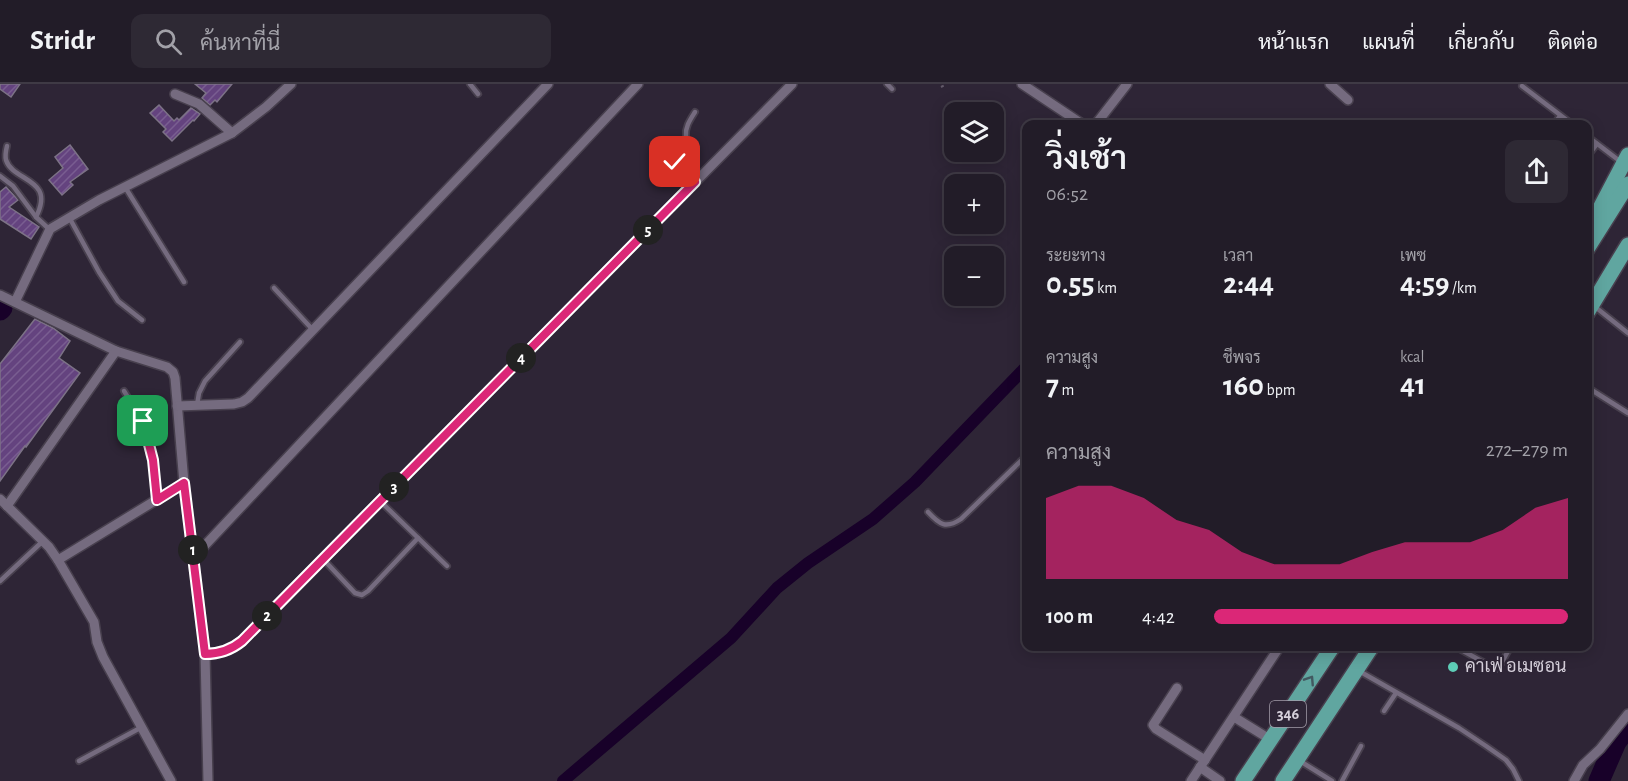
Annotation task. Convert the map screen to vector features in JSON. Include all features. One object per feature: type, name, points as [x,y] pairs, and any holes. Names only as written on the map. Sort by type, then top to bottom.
[{"type":"main road","points":[[1593,206],[1626,160]]},
{"type":"main road","points":[[1592,241],[1628,184]]},
{"type":"main road","points":[[1593,304],[1628,245]]},
{"type":"main road","points":[[1593,304],[1628,257]]},
{"type":"main road","name":"346","points":[[1243,781],[1330,651]]},
{"type":"main road","name":"346","points":[[1283,781],[1369,651]]},
{"type":"street","points":[[15,302],[50,229],[125,187],[232,133],[291,84]]},
{"type":"street","points":[[177,405],[242,402],[548,84]]},
{"type":"street","points":[[194,557],[638,84]]},
{"type":"street","points":[[205,654],[216,654],[235,647],[242,641],[792,84]]},
{"type":"street","points":[[1022,84],[1076,120]]},
{"type":"street","points":[[1099,120],[1126,84]]},
{"type":"street","points":[[1330,84],[1348,100]]},
{"type":"street","points":[[175,94],[199,104],[232,133]]},
{"type":"street","points":[[0,295],[116,351],[167,367],[176,378],[184,483],[205,654],[208,781]]},
{"type":"street","points":[[116,351],[3,503],[43,541],[58,560],[94,622],[103,657],[171,781]]},
{"type":"street","points":[[58,560],[184,483]]},
{"type":"street","points":[[1191,781],[1277,651]]},
{"type":"street","points":[[1177,688],[1153,725],[1220,781]]},
{"type":"street","points":[[1574,781],[1583,765],[1600,749],[1628,714]]},
{"type":"street","points":[[1234,717],[1270,740]]},
{"type":"lane","points":[[470,84],[478,94]]},
{"type":"lane","points":[[887,84],[892,89]]},
{"type":"lane","points":[[1522,86],[1566,120]]},
{"type":"lane","points":[[694,112],[687,128],[685,146],[677,153],[675,162],[695,182]]},
{"type":"lane","points":[[1557,120],[1560,116]]},
{"type":"lane","points":[[1592,140],[1626,160]]},
{"type":"lane","points":[[1592,150],[1597,144]]},
{"type":"lane","points":[[7,146],[6,159],[10,167],[31,181],[41,198],[41,206],[36,217]]},
{"type":"lane","points":[[0,177],[13,186],[36,217],[50,229]]},
{"type":"lane","points":[[125,187],[184,282]]},
{"type":"lane","points":[[69,217],[99,272],[118,300],[142,320]]},
{"type":"lane","points":[[274,288],[313,330]]},
{"type":"lane","points":[[1593,304],[1628,333]]},
{"type":"lane","points":[[197,405],[205,381],[240,342]]},
{"type":"lane","points":[[1592,390],[1628,413]]},
{"type":"lane","points":[[124,391],[143,421],[153,460],[157,500]]},
{"type":"lane","points":[[928,512],[939,522],[952,525],[1022,460]]},
{"type":"lane","points":[[380,501],[447,566]]},
{"type":"lane","points":[[323,559],[355,592],[362,595],[418,538]]},
{"type":"lane","points":[[0,581],[43,541]]},
{"type":"lane","points":[[1462,651],[1493,669],[1497,669],[1508,651]]},
{"type":"lane","points":[[1357,670],[1459,728],[1506,760],[1519,781]]},
{"type":"lane","points":[[1383,711],[1396,693]]},
{"type":"lane","points":[[79,761],[142,727]]},
{"type":"lane","points":[[1342,781],[1361,746]]},
{"type":"lane","points":[[1298,759],[1332,781]]},
{"type":"path","points":[[941,87],[947,84]]},
{"type":"building","points":[[0,84],[20,84],[11,97],[0,89]]},
{"type":"building","points":[[195,84],[232,84],[217,102],[215,100],[210,105],[202,98],[206,93]]},
{"type":"building","points":[[159,105],[174,121],[177,118],[179,120],[191,108],[200,114],[172,141],[163,132],[166,129],[150,113]]},
{"type":"building","points":[[70,145],[88,169],[70,182],[73,185],[62,195],[49,180],[63,168],[55,157]]},
{"type":"building","points":[[6,187],[18,200],[9,207],[39,227],[31,239],[0,219],[0,192]]},
{"type":"building","points":[[35,319],[53,328],[70,341],[59,358],[80,373],[0,481],[0,364]]},
{"type":"waterway","points":[[563,781],[731,638],[777,588],[808,563],[873,519],[915,482],[1022,371]]},
{"type":"waterway","points":[[1599,781],[1616,742],[1628,726]]},
{"type":"place","name":"คาเฟ่ อเมซอน","points":[[1453,667]]},
{"type":"route","points":[[143,421],[153,460],[157,500],[184,483],[205,654],[216,654],[235,647],[242,641],[695,182],[675,162]]}]
